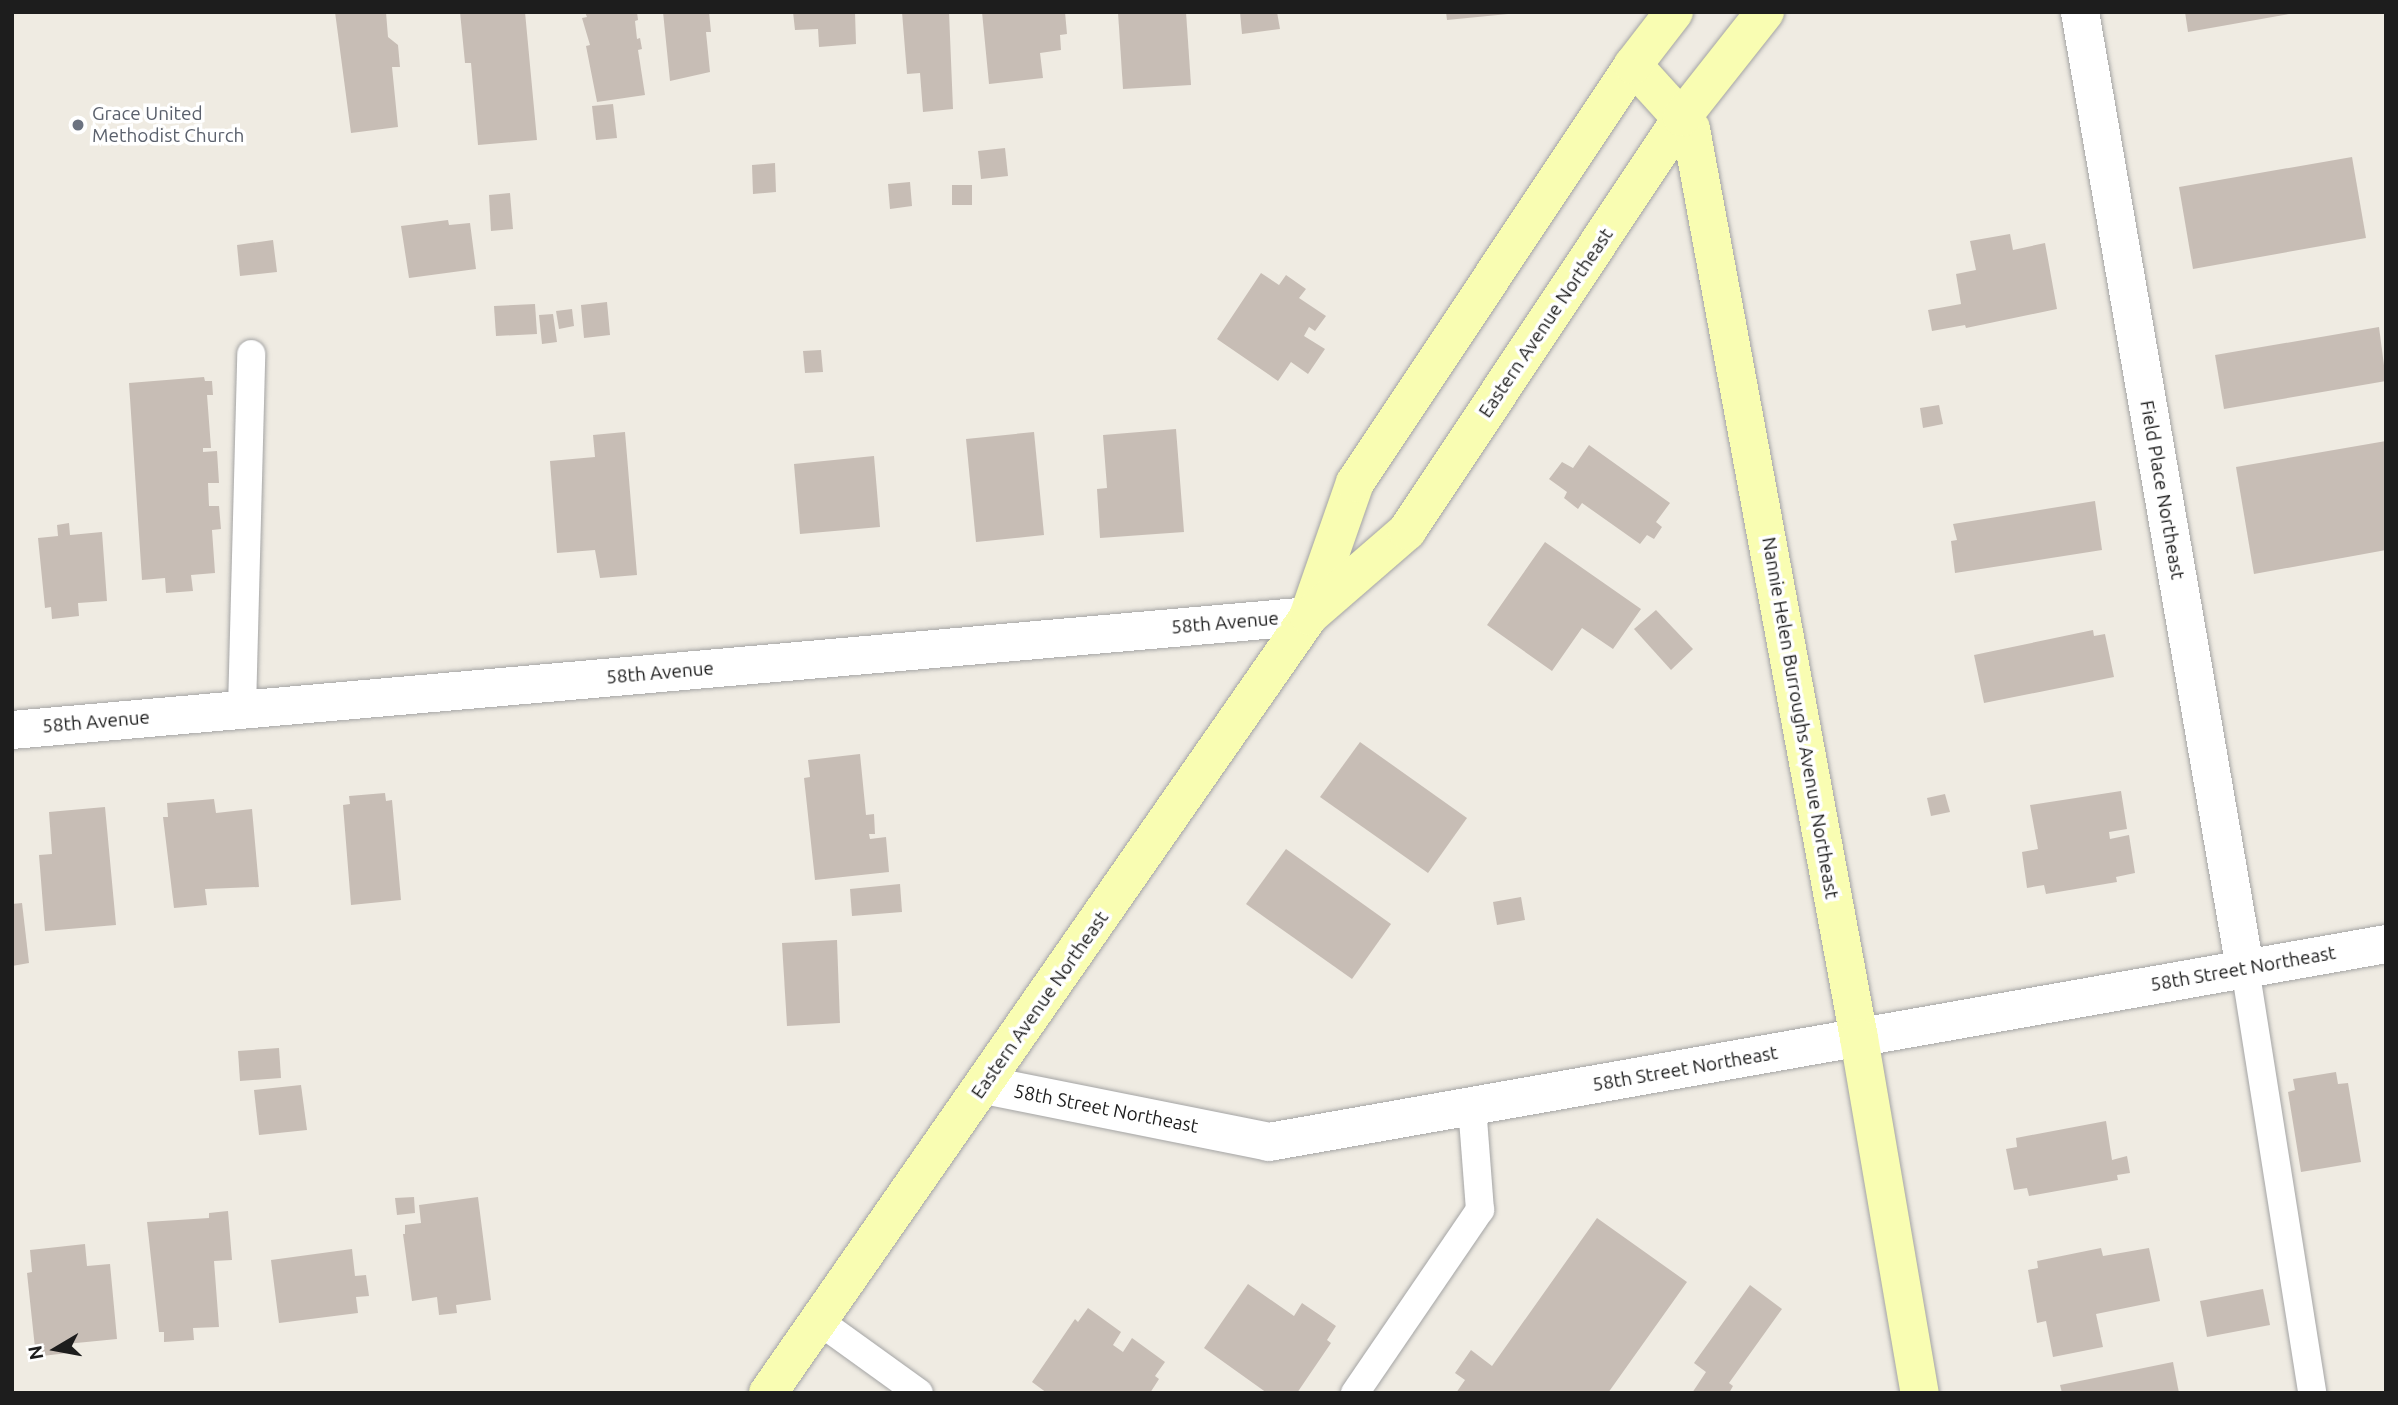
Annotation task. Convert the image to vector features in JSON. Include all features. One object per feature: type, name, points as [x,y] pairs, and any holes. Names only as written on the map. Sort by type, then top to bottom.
[{"type":"main road","name":"Eastern Avenue Northeast","points":[[1309,616],[1355,483],[1633,65],[1675,12]]},
{"type":"main road","name":"Eastern Avenue Northeast","points":[[768,1393],[1309,616],[1407,531],[1682,117],[1765,12]]},
{"type":"main road","name":"Nannie Helen Burroughs Avenue Northeast","points":[[1633,65],[1691,129],[1859,1038],[1920,1393]]},
{"type":"street","name":"Field Place Northeast","points":[[2080,12],[2245,968]]},
{"type":"street","name":"58th Avenue","points":[[12,730],[1309,616]]},
{"type":"street","name":"58th Street Northeast","points":[[985,1085],[1269,1142],[2386,944]]},
{"type":"lane","points":[[242,709],[251,354]]},
{"type":"lane","points":[[2245,968],[2312,1393]]},
{"type":"lane","points":[[1354,1393],[1479,1210],[1472,1106]]},
{"type":"lane","points":[[819,1321],[919,1393]]},
{"type":"building","points":[[335,12],[386,12],[388,37],[398,45],[400,67],[392,67],[398,127],[351,133]]},
{"type":"building","points":[[460,12],[525,12],[537,140],[478,145],[471,63],[465,63]]},
{"type":"building","points":[[585,12],[637,12],[638,20],[635,21],[637,39],[640,38],[642,49],[638,50],[645,95],[597,102],[586,46],[590,45],[582,18],[587,17]]},
{"type":"building","points":[[663,12],[709,12],[711,32],[706,32],[710,72],[670,81]]},
{"type":"building","points":[[793,12],[855,12],[856,44],[819,47],[818,29],[795,30]]},
{"type":"building","points":[[902,12],[949,12],[953,109],[923,112],[920,73],[907,74]]},
{"type":"building","points":[[982,12],[1065,12],[1067,34],[1060,35],[1061,50],[1040,53],[1043,78],[989,84]]},
{"type":"building","points":[[1118,12],[1186,12],[1191,85],[1123,89]]},
{"type":"building","points":[[1240,12],[1277,12],[1280,29],[1242,34]]},
{"type":"building","points":[[1446,12],[1508,12],[1508,14],[1447,20]]},
{"type":"building","points":[[2185,12],[2289,12],[2289,14],[2188,32]]},
{"type":"building","points":[[613,104],[617,138],[596,140],[592,106]]},
{"type":"building","points":[[1005,148],[1008,176],[981,179],[978,151]]},
{"type":"building","points":[[2352,157],[2366,238],[2193,269],[2179,187]]},
{"type":"building","points":[[775,163],[776,192],[753,194],[752,165]]},
{"type":"building","points":[[910,182],[912,206],[890,209],[888,184]]},
{"type":"building","points":[[952,185],[972,185],[972,205],[952,205]]},
{"type":"building","points":[[510,193],[513,229],[491,231],[489,195]]},
{"type":"building","points":[[448,220],[449,225],[470,223],[476,269],[409,278],[401,226]]},
{"type":"building","points":[[2010,234],[2013,250],[2045,243],[2057,309],[1966,328],[1965,325],[1932,331],[1928,310],[1961,304],[1956,274],[1976,270],[1970,241]]},
{"type":"building","points":[[273,240],[277,272],[240,276],[237,245]]},
{"type":"building","points":[[1261,273],[1279,285],[1286,275],[1306,289],[1299,298],[1326,316],[1315,331],[1309,327],[1304,336],[1325,349],[1308,374],[1291,362],[1278,381],[1217,339]]},
{"type":"building","points":[[607,302],[610,335],[584,338],[581,305]]},
{"type":"building","points":[[535,304],[537,334],[496,336],[494,306]]},
{"type":"building","points":[[572,309],[574,326],[559,329],[556,311]]},
{"type":"building","points":[[553,314],[557,342],[542,344],[539,315]]},
{"type":"building","points":[[2379,327],[2386,381],[2224,409],[2215,355]]},
{"type":"building","points":[[821,350],[823,372],[805,373],[803,351]]},
{"type":"building","points":[[204,377],[205,381],[212,381],[213,395],[207,395],[211,448],[203,448],[203,452],[217,451],[219,483],[208,483],[209,506],[219,506],[221,529],[212,530],[215,573],[191,575],[193,591],[166,593],[165,578],[142,580],[129,383]]},
{"type":"building","points":[[1939,405],[1943,424],[1923,428],[1920,408]]},
{"type":"building","points":[[1176,429],[1184,532],[1100,538],[1097,489],[1107,488],[1103,435]]},
{"type":"building","points":[[625,432],[637,575],[600,578],[595,550],[557,553],[550,461],[595,457],[593,435]]},
{"type":"building","points":[[1034,432],[1044,535],[976,542],[966,439]]},
{"type":"building","points":[[2386,441],[2386,550],[2254,574],[2236,467]]},
{"type":"building","points":[[1589,445],[1670,503],[1656,522],[1662,527],[1654,539],[1647,535],[1640,544],[1582,503],[1578,509],[1564,498],[1567,492],[1549,479],[1562,462],[1573,468]]},
{"type":"building","points":[[874,456],[880,527],[800,534],[794,464]]},
{"type":"building","points":[[2095,501],[2102,550],[1955,573],[1951,541],[1957,540],[1953,524]]},
{"type":"building","points":[[69,523],[70,535],[102,532],[107,601],[78,603],[79,616],[52,619],[51,607],[45,608],[38,538],[58,536],[57,525]]},
{"type":"building","points":[[1545,542],[1641,609],[1613,649],[1582,628],[1552,671],[1487,625]]},
{"type":"building","points":[[1656,610],[1693,649],[1671,670],[1634,629]]},
{"type":"building","points":[[2093,630],[2094,636],[2105,634],[2114,677],[1984,703],[1974,655]]},
{"type":"building","points":[[1360,742],[1467,818],[1428,873],[1320,797]]},
{"type":"building","points":[[860,754],[866,815],[874,814],[875,834],[869,834],[870,839],[886,837],[889,872],[815,880],[804,778],[810,777],[808,760]]},
{"type":"building","points":[[2121,791],[2127,829],[2109,832],[2110,839],[2129,835],[2135,873],[2116,877],[2117,882],[2046,894],[2044,885],[2027,888],[2022,852],[2038,849],[2030,805]]},
{"type":"building","points":[[385,793],[386,801],[392,800],[401,900],[351,905],[343,805],[350,804],[349,796]]},
{"type":"building","points":[[1945,794],[1950,812],[1931,816],[1927,798]]},
{"type":"building","points":[[214,799],[216,813],[252,809],[259,887],[205,889],[207,905],[174,908],[163,817],[168,817],[167,803]]},
{"type":"building","points":[[105,807],[116,925],[45,931],[39,855],[52,854],[49,812]]},
{"type":"building","points":[[1286,849],[1391,924],[1352,979],[1246,904]]},
{"type":"building","points":[[900,884],[902,912],[852,916],[850,889]]},
{"type":"building","points":[[1521,897],[1525,920],[1497,925],[1493,902]]},
{"type":"building","points":[[22,903],[29,963],[12,966],[12,904]]},
{"type":"building","points":[[837,940],[840,1023],[787,1026],[782,943]]},
{"type":"building","points":[[279,1048],[281,1078],[240,1081],[238,1051]]},
{"type":"building","points":[[2336,1072],[2338,1084],[2348,1083],[2361,1162],[2301,1172],[2288,1092],[2295,1090],[2293,1079]]},
{"type":"building","points":[[301,1085],[307,1130],[259,1135],[254,1090]]},
{"type":"building","points":[[2106,1121],[2112,1160],[2127,1156],[2130,1173],[2117,1175],[2118,1180],[2029,1196],[2027,1188],[2014,1190],[2006,1149],[2017,1147],[2016,1138]]},
{"type":"building","points":[[414,1197],[415,1213],[397,1215],[395,1198]]},
{"type":"building","points":[[478,1197],[491,1300],[456,1305],[457,1313],[439,1315],[437,1297],[412,1301],[403,1234],[405,1225],[421,1223],[419,1205]]},
{"type":"building","points":[[228,1211],[232,1260],[214,1261],[219,1327],[193,1328],[194,1340],[164,1342],[164,1332],[159,1332],[147,1222],[209,1218],[209,1213]]},
{"type":"building","points":[[1597,1218],[1687,1282],[1608,1393],[1456,1393],[1465,1380],[1455,1373],[1471,1350],[1492,1366]]},
{"type":"building","points":[[85,1244],[87,1266],[110,1264],[117,1339],[66,1344],[68,1353],[42,1356],[41,1348],[35,1348],[27,1273],[32,1272],[30,1250]]},
{"type":"building","points":[[2101,1248],[2103,1256],[2149,1248],[2160,1301],[2096,1314],[2103,1347],[2053,1357],[2046,1321],[2037,1323],[2028,1270],[2038,1268],[2037,1261]]},
{"type":"building","points":[[352,1249],[355,1276],[366,1275],[369,1296],[356,1297],[358,1313],[279,1323],[271,1260]]},
{"type":"building","points":[[1248,1284],[1294,1316],[1302,1303],[1336,1326],[1327,1340],[1331,1343],[1297,1393],[1267,1393],[1204,1348]]},
{"type":"building","points":[[1750,1285],[1782,1309],[1729,1383],[1733,1386],[1729,1393],[1692,1393],[1706,1372],[1694,1363]]},
{"type":"building","points":[[2263,1289],[2270,1325],[2207,1337],[2200,1301]]},
{"type":"building","points":[[1088,1308],[1121,1332],[1113,1345],[1123,1352],[1132,1338],[1165,1362],[1155,1376],[1159,1379],[1150,1393],[1047,1393],[1032,1382],[1075,1319],[1078,1322]]},
{"type":"building","points":[[2173,1362],[2179,1393],[2062,1393],[2060,1385]]},
{"type":"place","name":"Grace United Methodist Church","points":[[78,125]]}]
